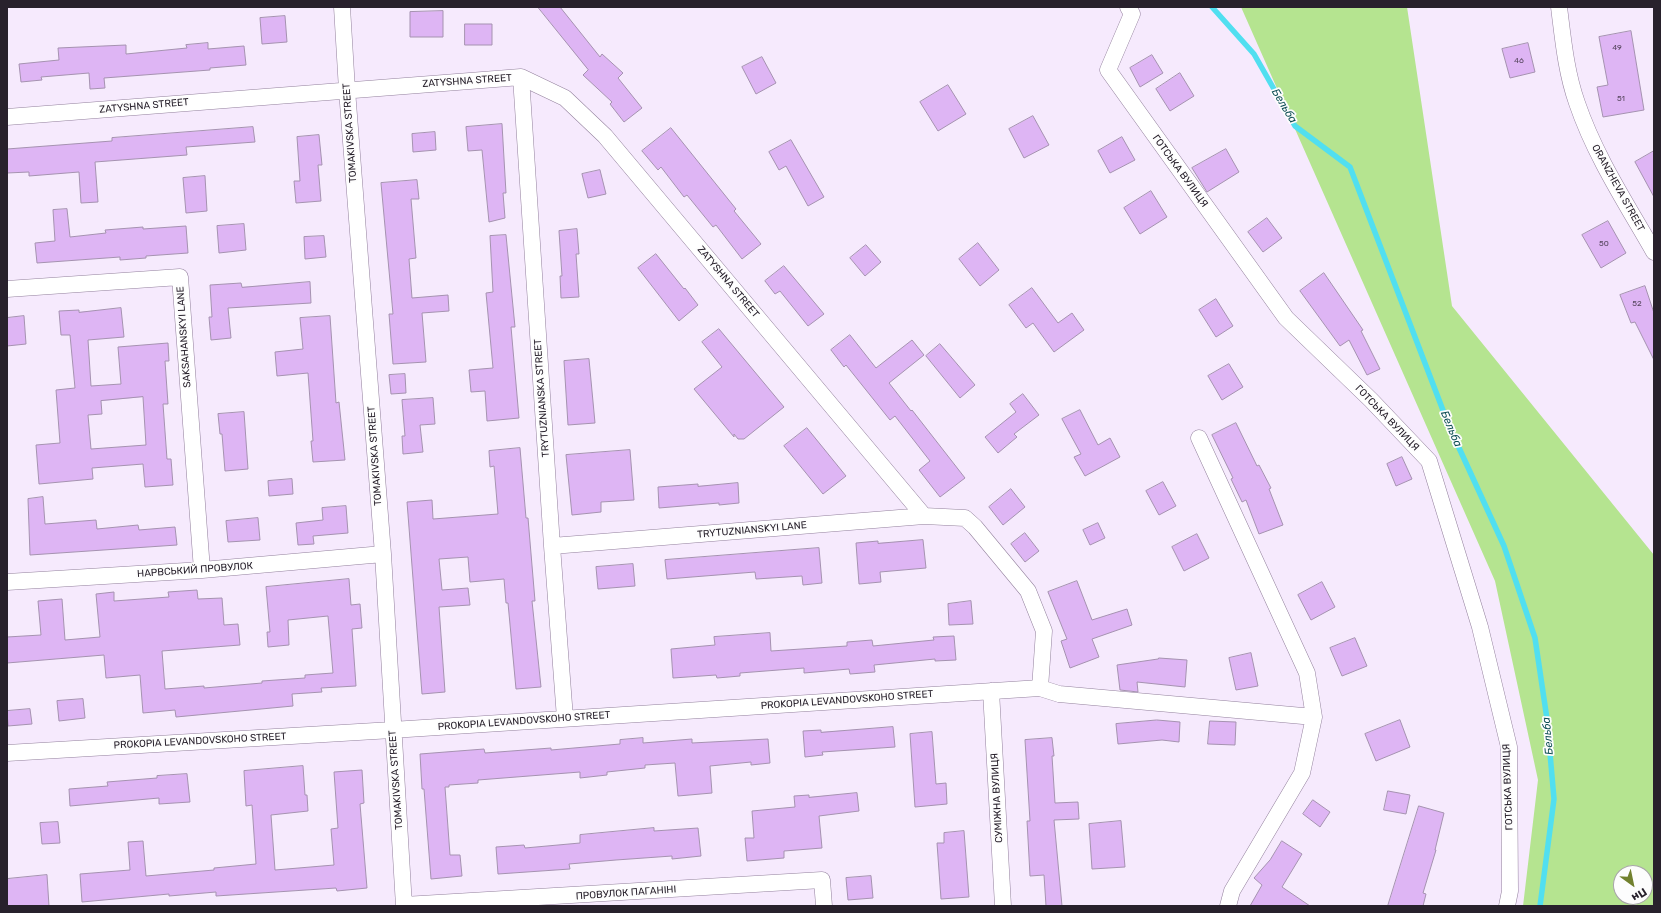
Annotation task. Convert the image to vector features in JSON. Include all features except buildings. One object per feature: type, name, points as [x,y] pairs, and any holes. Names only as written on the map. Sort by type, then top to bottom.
[{"type":"street","name":"TOMAKIVSKA STREET","points":[[342,7],[347,90],[383,554],[392,730],[404,906]]},
{"type":"street","name":"ГОТСЬКА ВУЛИЦЯ","points":[[1128,7],[1132,14],[1108,70],[1286,318],[1371,400],[1429,461],[1480,627],[1509,747],[1510,892],[1507,906]]},
{"type":"street","name":"ORANZHEVA STREET","points":[[1559,7],[1565,60],[1577,102],[1598,154],[1654,252]]},
{"type":"street","name":"ZATYSHNA STREET","points":[[7,117],[521,77],[565,98],[605,136],[924,516]]},
{"type":"street","name":"TRYTUZNIANSKA STREET","points":[[521,77],[565,718]]},
{"type":"street","name":"SAKSAHANSKYI LANE","points":[[7,289],[180,277],[202,570]]},
{"type":"street","points":[[1199,438],[1307,673],[1314,717],[1302,774],[1232,891],[1228,906]]},
{"type":"street","name":"TRYTUZNIANSKYI LANE","points":[[552,546],[924,516],[952,516],[965,518],[975,527],[1028,591],[1044,631],[1040,688]]},
{"type":"street","name":"НАРВСЬКИЙ ПРОВУЛОК","points":[[7,582],[202,570],[383,554]]},
{"type":"street","points":[[1040,688],[1060,694],[1314,717]]},
{"type":"street","name":"PROKOPIA LEVANDOVSKOHO STREET","points":[[7,753],[392,730],[1040,688]]},
{"type":"street","name":"СУМІЖНА ВУЛИЦЯ","points":[[992,691],[1003,906]]},
{"type":"street","name":"ПРОВУЛОК ПАГАНІНІ","points":[[404,906],[586,901],[822,880],[824,906]]},
{"type":"green space","points":[[1241,7],[1407,7],[1452,306],[1654,555],[1654,906],[1523,906],[1538,780],[1495,581]]},
{"type":"waterway","name":"Бельба","points":[[1212,7],[1254,54],[1295,126],[1350,167],[1449,426],[1504,546],[1535,638],[1547,719],[1554,799],[1540,906]]}]
